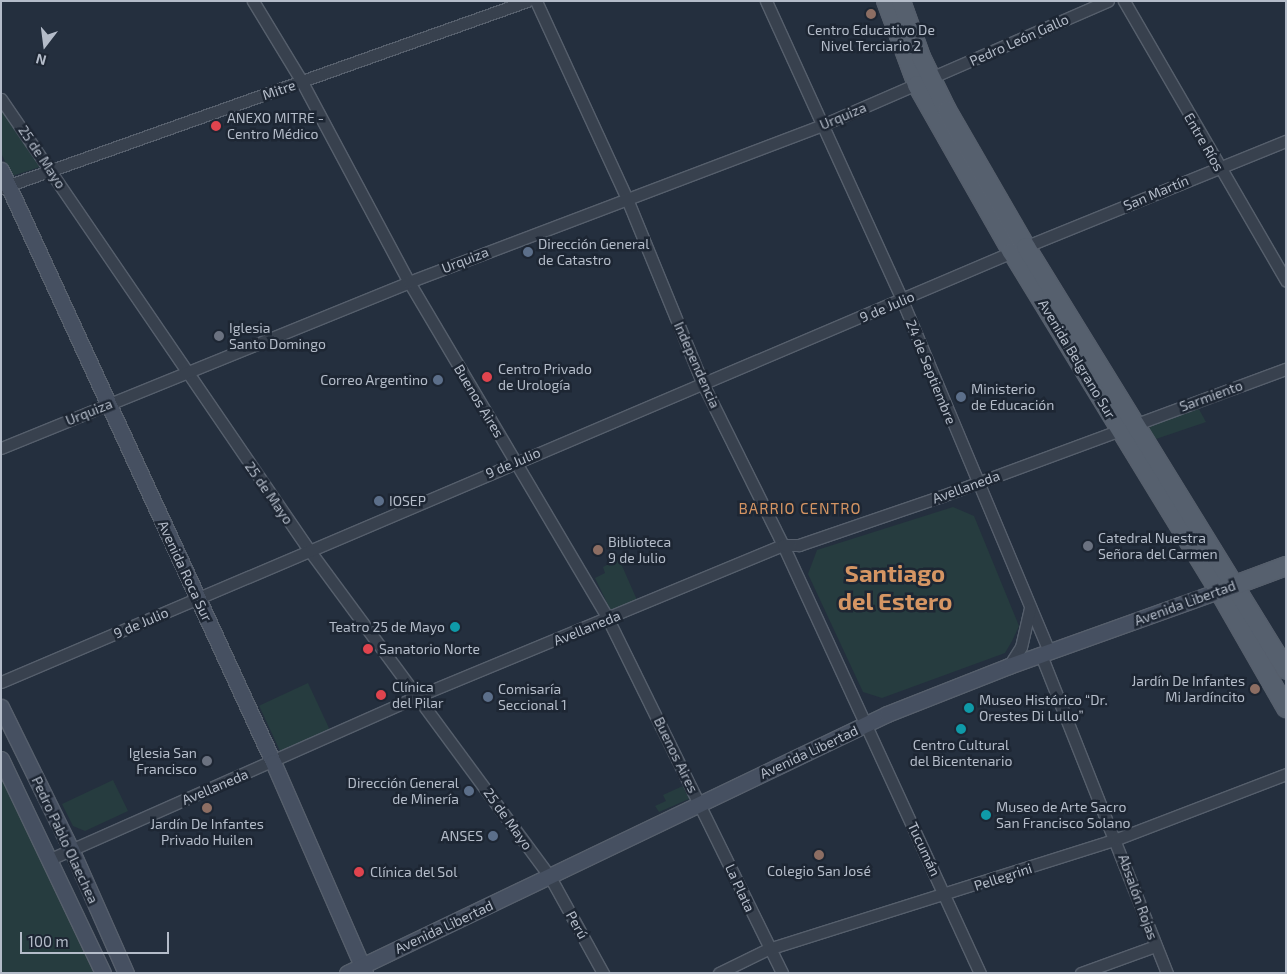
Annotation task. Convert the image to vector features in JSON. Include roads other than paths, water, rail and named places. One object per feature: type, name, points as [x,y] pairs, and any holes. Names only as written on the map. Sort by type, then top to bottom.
[{"type":"main road","name":"Avenida Belgrano Sur","points":[[886,1],[924,82],[1019,249],[1128,426],[1236,585],[1286,669]]},
{"type":"main road","name":"Avenida Belgrano Sur","points":[[902,1],[924,82]]},
{"type":"main road","name":"Avenida Belgrano Sur","points":[[1128,426],[1286,708]]},
{"type":"main road","name":"Avenida Libertad","points":[[1219,591],[1286,566]]},
{"type":"street","name":"Buenos Aires","points":[[253,1],[302,82],[409,282],[608,620],[700,803]]},
{"type":"street","name":"Mitre","points":[[5,187],[527,1]]},
{"type":"street","name":"Independencia","points":[[536,1],[627,199],[703,384],[783,545],[866,725]]},
{"type":"street","name":"24 de Septiembre","points":[[766,1],[820,126],[902,300],[1030,608],[1046,653]]},
{"type":"street","name":"Pedro León Gallo","points":[[924,82],[1108,1]]},
{"type":"street","name":"Entre Ríos","points":[[1124,1],[1218,167],[1286,280]]},
{"type":"street","name":"Urquiza","points":[[1,448],[409,282],[820,126],[924,82]]},
{"type":"street","name":"25 de Mayo","points":[[1,99],[308,550],[418,696],[550,877]]},
{"type":"street","name":"San Martín","points":[[1019,249],[1218,167],[1286,142]]},
{"type":"street","name":"Avenida Roca Sur","points":[[1,170],[5,187],[109,404],[274,762],[364,969]]},
{"type":"street","name":"9 de Julio","points":[[1,682],[1019,249]]},
{"type":"street","name":"Sarmiento","points":[[1128,426],[1286,369]]},
{"type":"street","name":"Avellaneda","points":[[48,860],[274,762],[418,696],[608,620],[783,545],[799,545],[977,483],[1128,426]]},
{"type":"street","name":"Avenida Libertad","points":[[347,973],[364,969],[700,803],[866,725],[1009,666],[1219,591]]},
{"type":"street","points":[[1009,666],[1021,647],[1030,608]]},
{"type":"street","name":"Absalón Rojas","points":[[1046,653],[1155,946],[1167,973]]},
{"type":"street","name":"Pedro Pablo Olaechea","points":[[1,707],[71,849],[126,973]]},
{"type":"street","name":"Tucumán","points":[[866,725],[980,973]]},
{"type":"street","name":"Pedro Pablo Olaechea","points":[[1,759],[103,973]]},
{"type":"street","name":"Pellegrini","points":[[719,973],[768,949],[946,896],[1117,840],[1286,774]]},
{"type":"street","name":"La Plata","points":[[700,803],[768,949],[782,973]]},
{"type":"street","name":"Perú","points":[[550,877],[603,973]]},
{"type":"street","points":[[1081,973],[1155,946]]},
{"type":"place","name":"Centro Educativo De Nivel Terciario 2","points":[[871,14]]},
{"type":"place","name":"ANEXO MITRE - Centro Médico","points":[[216,126]]},
{"type":"place","name":"Dirección General de Catastro","points":[[528,252]]},
{"type":"place","name":"Iglesia Santo Domingo","points":[[219,336]]},
{"type":"place","name":"Centro Privado de Urología","points":[[487,377]]},
{"type":"place","name":"Correo Argentino","points":[[438,380]]},
{"type":"place","name":"Ministerio de Educación","points":[[961,397]]},
{"type":"place","name":"IOSEP","points":[[379,501]]},
{"type":"place","name":"Catedral Nuestra Señora del Carmen","points":[[1088,546]]},
{"type":"place","name":"Biblioteca 9 de Julio","points":[[598,550]]},
{"type":"place","name":"Teatro 25 de Mayo","points":[[455,627]]},
{"type":"place","name":"Sanatorio Norte","points":[[368,649]]},
{"type":"place","name":"Jardín De Infantes Mi Jardíncito","points":[[1255,689]]},
{"type":"place","name":"Clínica del Pilar","points":[[381,695]]},
{"type":"place","name":"Comisaría Seccional 1","points":[[488,697]]},
{"type":"place","name":"Museo Histórico “Dr. Orestes Di Lullo”","points":[[969,708]]},
{"type":"place","name":"Centro Cultural del Bicentenario","points":[[961,729]]},
{"type":"place","name":"Iglesia San Francisco","points":[[207,761]]},
{"type":"place","name":"Dirección General de Minería","points":[[469,791]]},
{"type":"place","name":"Jardín De Infantes Privado Huilen","points":[[207,808]]},
{"type":"place","name":"Museo de Arte Sacro San Francisco Solano","points":[[986,815]]},
{"type":"place","name":"ANSES","points":[[493,836]]},
{"type":"place","name":"Colegio San José","points":[[819,855]]},
{"type":"place","name":"Clínica del Sol","points":[[359,872]]},
{"type":"district","name":"BARRIO CENTRO","points":[[800,509]]},
{"type":"district","name":"Santiago del Estero","points":[[895,587]]}]
